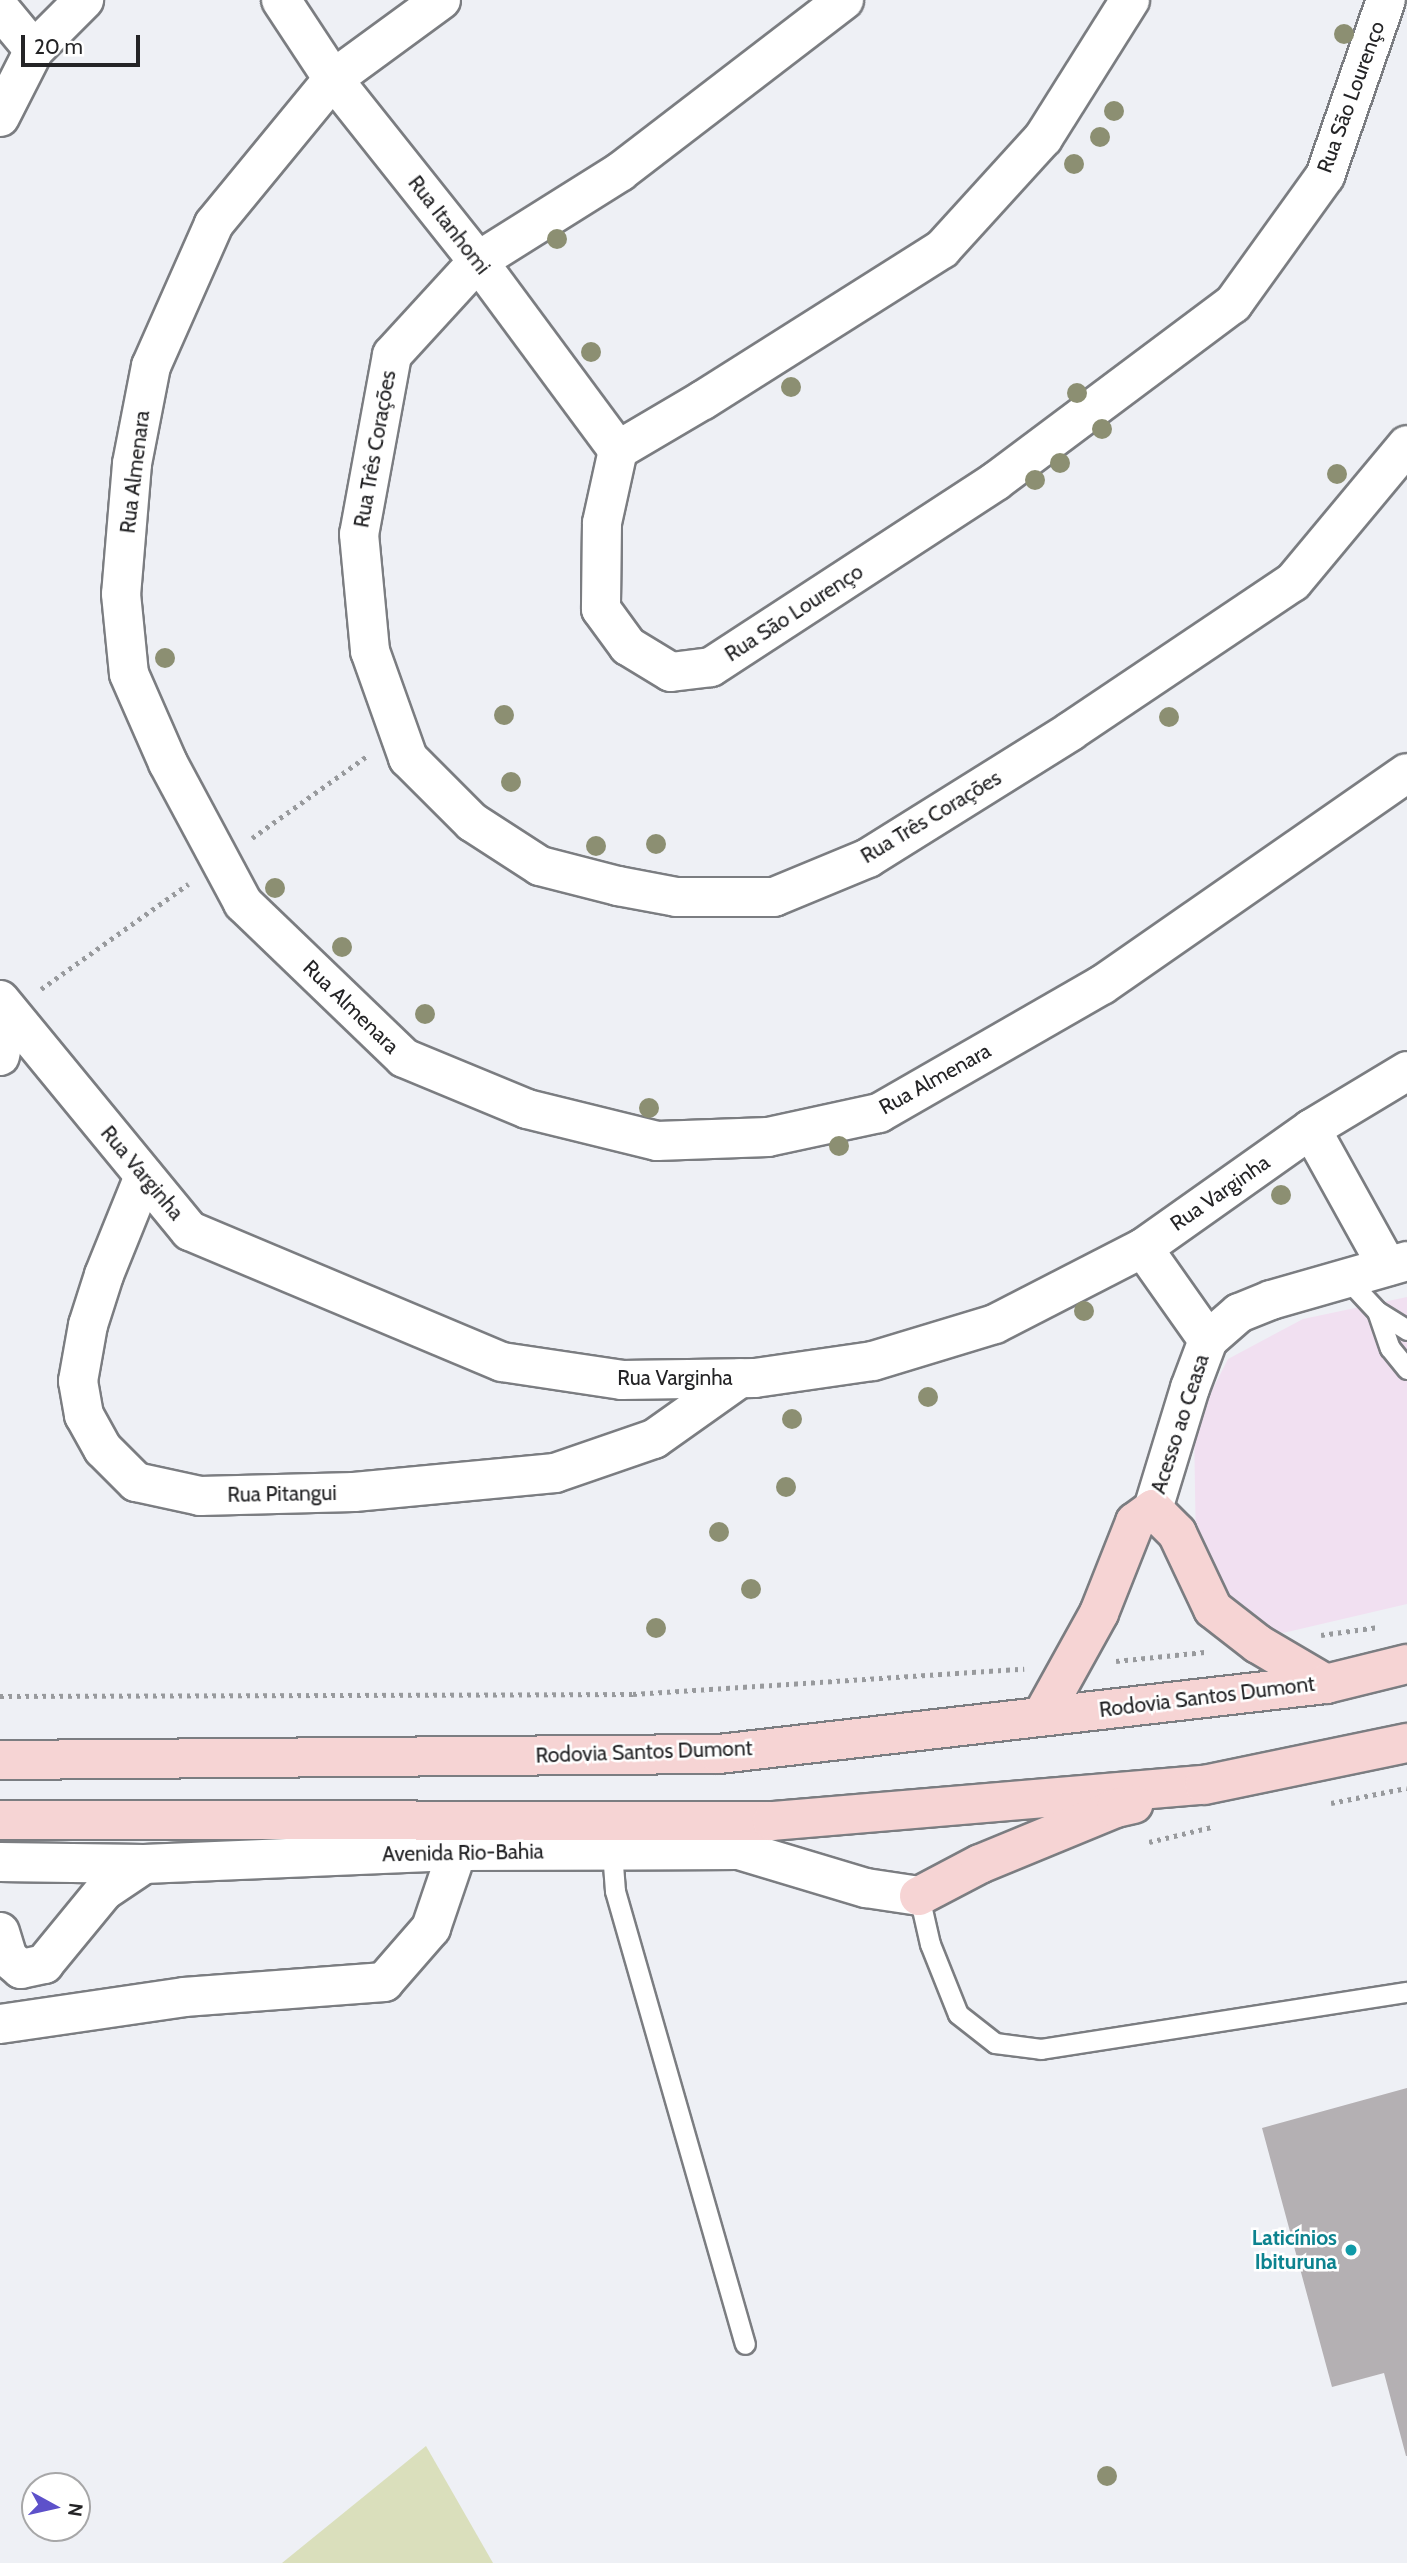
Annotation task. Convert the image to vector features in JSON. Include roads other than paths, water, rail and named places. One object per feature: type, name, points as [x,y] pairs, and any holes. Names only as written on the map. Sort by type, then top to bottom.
[{"type":"highway","points":[[1042,1716],[1099,1612],[1135,1522],[1153,1509],[1177,1533],[1213,1609],[1258,1644],[1325,1684]]},
{"type":"highway","name":"Rodovia Santos Dumont","points":[[0,1760],[719,1754],[1325,1684],[1407,1664]]},
{"type":"highway","points":[[919,1896],[980,1864],[1116,1808],[1204,1785],[1407,1743]]},
{"type":"highway","points":[[0,1820],[463,1836],[601,1837],[1204,1785]]},
{"type":"street","points":[[0,117],[34,50],[84,0]]},
{"type":"street","name":"Rua Itanhomi","points":[[281,0],[333,79],[478,261],[618,450]]},
{"type":"street","name":"Rua Almenara","points":[[441,0],[333,79],[214,225],[151,366],[132,464],[121,594],[130,674],[168,763],[243,903],[404,1058],[527,1109],[657,1142],[768,1137],[879,1113],[1102,985],[1405,778]]},
{"type":"street","name":"Rua Três Corações","points":[[844,0],[620,172],[478,261],[392,355],[359,534],[370,651],[408,758],[471,822],[540,866],[618,886],[676,897],[774,897],[868,858],[1071,731],[1293,582],[1407,445]]},
{"type":"street","points":[[618,450],[703,400],[942,249],[1043,138],[1130,0]]},
{"type":"street","name":"Rua São Lourenço","points":[[618,450],[602,523],[601,609],[628,646],[671,672],[711,667],[996,481],[1233,304],[1325,176],[1386,0]]},
{"type":"street","points":[[0,9],[34,50]]},
{"type":"street","points":[[0,1056],[5,1006]]},
{"type":"street","name":"Rua Varginha","points":[[5,1006],[190,1231],[502,1362],[622,1380],[740,1378],[873,1361],[995,1324],[1143,1248],[1311,1129],[1407,1071]]},
{"type":"street","points":[[1311,1129],[1397,1264]]},
{"type":"street","name":"Rua Pitangui","points":[[144,1176],[104,1275],[88,1325],[78,1381],[84,1415],[103,1449],[136,1482],[200,1496],[354,1493],[555,1473],[653,1439],[740,1378]]},
{"type":"street","name":"Acesso ao Ceasa","points":[[1143,1248],[1208,1340]]},
{"type":"street","name":"Acesso ao Ceasa","points":[[1153,1509],[1190,1388],[1208,1340],[1239,1313],[1271,1300],[1397,1264]]},
{"type":"street","points":[[0,2024],[184,1997],[384,1982],[431,1928],[463,1836]]},
{"type":"street","name":"Avenida Rio-Bahia","points":[[0,1862],[144,1864],[463,1836]]},
{"type":"street","points":[[601,1837],[739,1850],[866,1888],[919,1896]]},
{"type":"street","points":[[21,1969],[44,1964],[104,1891],[144,1864]]},
{"type":"street","points":[[0,1932],[8,1958],[21,1969]]},
{"type":"street","points":[[0,2015],[21,1969]]},
{"type":"lane","points":[[1348,1280],[1377,1311],[1407,1330]]},
{"type":"lane","points":[[1377,1311],[1390,1348],[1407,1369]]},
{"type":"lane","points":[[601,1837],[745,2344]]},
{"type":"lane","points":[[919,1896],[930,1944],[958,2014],[995,2043],[1041,2049],[1407,1992]]},
{"type":"place","name":"Laticínios Ibituruna","points":[[1351,2250]]}]
